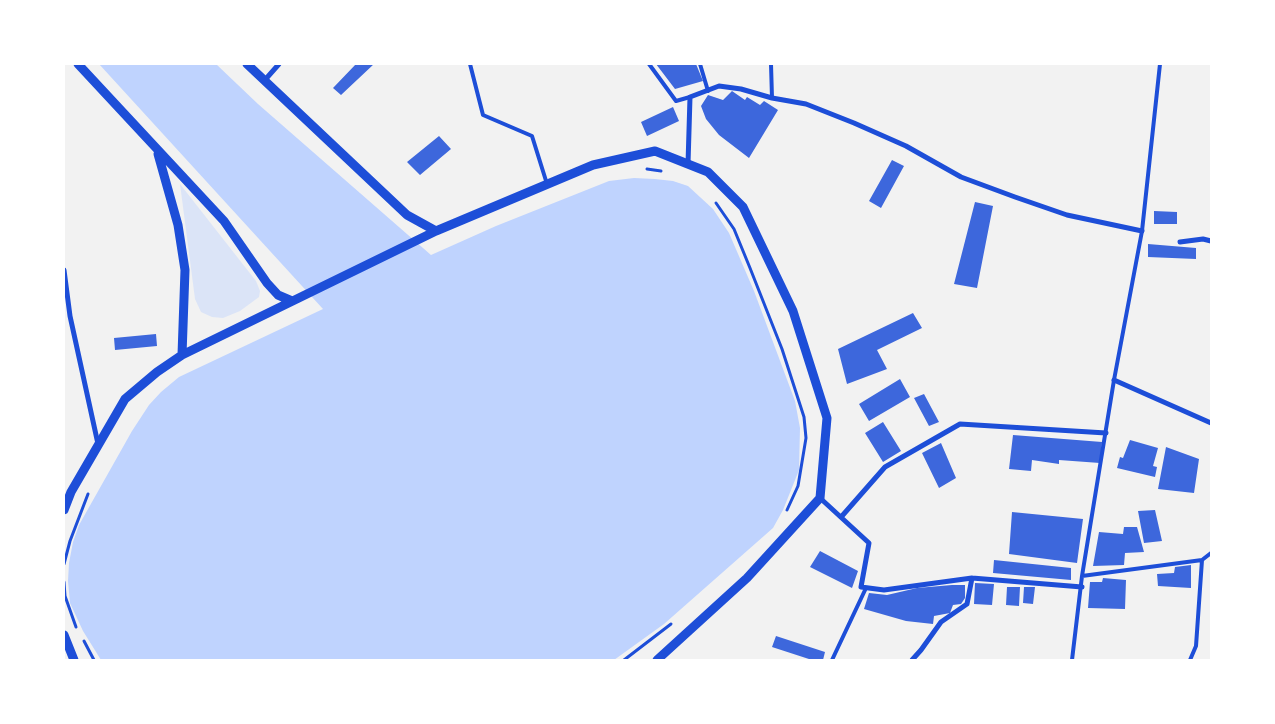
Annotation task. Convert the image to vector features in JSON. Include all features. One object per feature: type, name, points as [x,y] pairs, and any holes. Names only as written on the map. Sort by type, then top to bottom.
[{"type":"street","points":[[78,64],[224,221],[267,283],[278,295],[292,301]]},
{"type":"street","points":[[247,64],[407,215],[436,231]]},
{"type":"street","points":[[264,81],[279,64]]},
{"type":"street","points":[[688,164],[690,98],[718,86],[741,89],[772,98],[806,104],[854,123],[906,146],[961,178],[1067,215],[1142,231]]},
{"type":"street","points":[[158,151],[178,225],[186,270],[182,355]]},
{"type":"street","points":[[64,510],[71,492],[125,399],[156,372],[182,355],[436,231],[593,166],[654,151],[708,172],[743,207],[793,311],[828,418],[820,498],[747,578],[657,660]]},
{"type":"street","points":[[1180,242],[1203,239],[1211,241]]},
{"type":"street","points":[[64,270],[70,316],[98,444]]},
{"type":"street","points":[[64,318],[70,316]]},
{"type":"street","points":[[1114,380],[1211,422]]},
{"type":"street","points":[[842,516],[885,467],[960,424],[1106,433]]},
{"type":"street","points":[[820,498],[842,516],[869,543],[862,587],[884,590],[972,578],[1082,587]]},
{"type":"street","points":[[912,660],[941,622],[967,604],[972,578]]},
{"type":"street","points":[[64,635],[74,660]]},
{"type":"lane","points":[[470,64],[483,115],[532,136],[547,184]]},
{"type":"lane","points":[[649,64],[676,100],[690,98]]},
{"type":"lane","points":[[700,64],[708,91]]},
{"type":"lane","points":[[771,64],[772,98]]},
{"type":"lane","points":[[1072,660],[1082,576],[1114,380],[1142,231],[1160,64]]},
{"type":"lane","points":[[1082,576],[1202,560],[1211,553]]},
{"type":"lane","points":[[1190,660],[1196,646],[1202,560]]},
{"type":"lane","points":[[832,660],[866,588]]},
{"type":"path","points":[[641,170],[666,171]]},
{"type":"path","points":[[711,198],[734,229],[782,348],[804,416],[806,438],[798,486],[784,516]]},
{"type":"path","points":[[64,564],[70,541],[92,487]]},
{"type":"path","points":[[64,582],[65,596],[76,626],[94,660]]},
{"type":"path","points":[[624,660],[678,618]]},
{"type":"shaded area","points":[[180,184],[256,281],[260,291],[259,297],[240,311],[223,318],[212,317],[201,312],[195,299]]},
{"type":"water","points":[[99,64],[216,64],[258,104],[431,255],[496,226],[609,181],[634,178],[655,179],[673,181],[688,186],[713,209],[729,233],[754,291],[795,401],[800,428],[799,470],[783,510],[773,528],[664,624],[614,660],[101,660],[83,631],[70,603],[69,563],[79,525],[132,431],[149,405],[179,377],[323,309]]},
{"type":"building","points":[[356,64],[374,64],[341,95],[333,88]]},
{"type":"building","points":[[656,64],[696,64],[703,81],[675,89]]},
{"type":"building","points":[[732,91],[745,100],[747,97],[760,105],[764,101],[778,110],[749,158],[719,135],[706,119],[701,106],[708,95],[723,100]]},
{"type":"building","points":[[673,107],[679,121],[647,136],[641,122]]},
{"type":"building","points":[[439,136],[451,149],[420,175],[407,162]]},
{"type":"building","points":[[892,160],[904,166],[881,208],[869,201]]},
{"type":"building","points":[[975,202],[993,206],[977,288],[954,284]]},
{"type":"building","points":[[1154,211],[1177,212],[1177,224],[1154,224]]},
{"type":"building","points":[[1148,244],[1196,248],[1196,259],[1148,257]]},
{"type":"building","points":[[913,313],[922,328],[877,350],[887,369],[847,384],[838,349]]},
{"type":"building","points":[[156,334],[157,346],[115,350],[114,338]]},
{"type":"building","points":[[900,379],[910,397],[869,421],[859,404]]},
{"type":"building","points":[[924,394],[939,422],[929,426],[914,398]]},
{"type":"building","points":[[883,422],[901,451],[883,462],[865,433]]},
{"type":"building","points":[[1013,435],[1102,442],[1100,463],[1059,460],[1059,464],[1032,460],[1031,471],[1009,469]]},
{"type":"building","points":[[1130,440],[1158,448],[1153,466],[1157,467],[1155,477],[1117,468],[1120,457],[1123,458]]},
{"type":"building","points":[[941,443],[956,478],[939,488],[922,453]]},
{"type":"building","points":[[1166,447],[1199,459],[1194,493],[1158,489]]},
{"type":"building","points":[[1155,510],[1162,541],[1144,543],[1138,511]]},
{"type":"building","points":[[1012,512],[1083,519],[1077,563],[1009,554]]},
{"type":"building","points":[[1124,527],[1137,527],[1144,552],[1125,553],[1124,565],[1093,566],[1099,532],[1123,534]]},
{"type":"building","points":[[820,551],[858,571],[852,588],[810,567]]},
{"type":"building","points":[[994,560],[1071,568],[1071,580],[993,573]]},
{"type":"building","points":[[1191,565],[1191,588],[1158,586],[1157,574],[1174,573],[1175,567]]},
{"type":"building","points":[[1103,578],[1126,580],[1125,609],[1088,608],[1090,582],[1102,582]]},
{"type":"building","points":[[975,583],[994,584],[992,605],[974,604]]},
{"type":"building","points":[[965,585],[965,598],[961,604],[953,605],[950,613],[934,616],[933,624],[906,621],[864,609],[869,593],[887,595],[917,588]]},
{"type":"building","points":[[1007,587],[1020,587],[1019,606],[1006,605]]},
{"type":"building","points":[[1024,587],[1035,587],[1033,604],[1023,603]]},
{"type":"building","points":[[776,636],[825,652],[823,660],[812,660],[772,647]]}]
